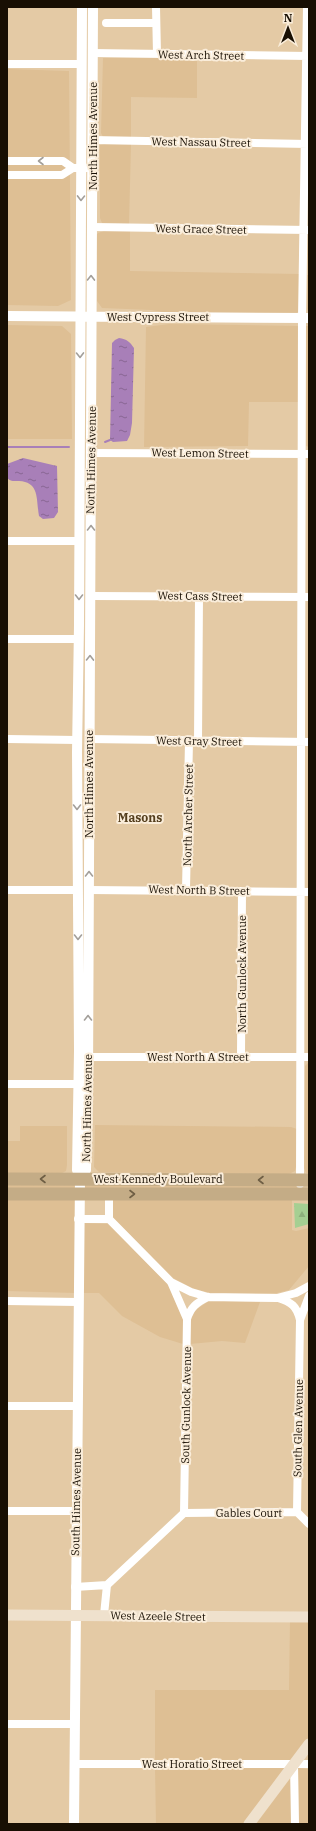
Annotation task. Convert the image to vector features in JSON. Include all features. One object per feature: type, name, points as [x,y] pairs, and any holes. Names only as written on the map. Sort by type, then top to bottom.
[{"type":"main road","name":"West Kennedy Boulevard","points":[[7,1179],[305,1180]]},
{"type":"main road","name":"West Kennedy Boulevard","points":[[7,1194],[305,1194]]},
{"type":"main road","name":"West Azeele Street","points":[[7,1615],[309,1617]]},
{"type":"main road","points":[[248,1824],[309,1744]]},
{"type":"street","name":"North Himes Avenue","points":[[80,1179],[77,1170],[77,740],[79,665],[80,433],[77,168],[82,64],[82,7]]},
{"type":"street","points":[[87,7],[87,41],[88,46],[93,53]]},
{"type":"street","name":"North Himes Avenue","points":[[80,1179],[86,1170],[88,1056],[88,803],[91,596],[93,7]]},
{"type":"street","points":[[156,7],[157,54]]},
{"type":"street","points":[[305,1194],[306,7]]},
{"type":"street","points":[[106,24],[156,24]]},
{"type":"street","name":"West Arch Street","points":[[93,53],[307,56]]},
{"type":"street","points":[[7,64],[82,64],[87,73],[88,136],[92,140]]},
{"type":"street","name":"West Nassau Street","points":[[92,140],[307,144]]},
{"type":"street","points":[[7,161],[63,161],[77,168]]},
{"type":"street","points":[[7,175],[62,175],[77,168],[92,168]]},
{"type":"street","name":"West Grace Street","points":[[92,227],[306,230]]},
{"type":"street","name":"West Cypress Street","points":[[7,316],[306,318]]},
{"type":"street","points":[[80,433],[86,444],[85,507],[91,510]]},
{"type":"street","name":"West Lemon Street","points":[[91,453],[306,454]]},
{"type":"street","points":[[7,541],[79,541],[84,547],[85,581],[91,596]]},
{"type":"street","name":"West Cass Street","points":[[91,596],[305,597]]},
{"type":"street","points":[[198,741],[199,596]]},
{"type":"street","points":[[7,639],[79,639]]},
{"type":"street","points":[[79,665],[83,673],[83,727],[89,739]]},
{"type":"street","points":[[7,739],[77,740],[82,749],[83,790],[88,803]]},
{"type":"street","name":"West Gray Street","points":[[89,739],[305,742]]},
{"type":"street","name":"North Archer Street","points":[[186,890],[189,741]]},
{"type":"street","points":[[7,890],[78,890]]},
{"type":"street","name":"West North B Street","points":[[89,890],[305,892]]},
{"type":"street","name":"North Gunlock Avenue","points":[[241,1056],[242,891]]},
{"type":"street","name":"West North A Street","points":[[88,1056],[305,1057]]},
{"type":"street","points":[[7,1084],[78,1084]]},
{"type":"street","name":"South Himes Avenue","points":[[74,1824],[76,1406],[78,1219],[80,1179]]},
{"type":"street","points":[[78,1219],[109,1219],[109,1194]]},
{"type":"street","name":"South Gunlock Avenue","points":[[109,1219],[171,1282],[187,1319],[184,1513]]},
{"type":"street","points":[[171,1282],[191,1292],[208,1297],[277,1298],[288,1301],[294,1306],[300,1320]]},
{"type":"street","points":[[277,1298],[296,1293],[309,1286]]},
{"type":"street","name":"South Glen Avenue","points":[[297,1512],[300,1320],[309,1296]]},
{"type":"street","points":[[187,1319],[191,1308],[197,1302],[208,1297]]},
{"type":"street","points":[[7,1301],[78,1302]]},
{"type":"street","points":[[7,1406],[76,1406]]},
{"type":"street","points":[[7,1510],[76,1511]]},
{"type":"street","name":"Gables Court","points":[[184,1513],[297,1512],[309,1524]]},
{"type":"street","points":[[75,1587],[107,1585],[184,1513]]},
{"type":"street","points":[[104,1616],[107,1585]]},
{"type":"street","points":[[7,1724],[74,1724]]},
{"type":"street","name":"West Horatio Street","points":[[74,1764],[309,1764]]},
{"type":"street","points":[[294,1764],[295,1824]]},
{"type":"shaded area","points":[[103,58],[197,58],[197,98],[131,97],[131,137],[103,137],[101,133]]},
{"type":"shaded area","points":[[7,69],[69,71],[71,300],[58,306],[7,305]]},
{"type":"shaded area","points":[[131,144],[129,224],[102,223],[100,218],[100,145]]},
{"type":"shaded area","points":[[104,231],[130,231],[130,271],[300,274],[299,311],[297,313],[169,313],[151,310],[102,308],[97,301],[96,236],[98,233]]},
{"type":"shaded area","points":[[307,275],[309,275],[309,313],[307,309]]},
{"type":"shaded area","points":[[169,324],[299,326],[300,402],[249,402],[248,446],[144,447],[146,327]]},
{"type":"shaded area","points":[[7,325],[62,326],[71,334],[72,439],[7,439]]},
{"type":"shaded area","points":[[306,326],[309,326],[309,447],[306,446]]},
{"type":"shaded area","points":[[309,1062],[309,1173],[306,1173],[304,1168],[305,1066]]},
{"type":"shaded area","points":[[95,1125],[291,1127],[297,1129],[297,1162],[295,1171],[289,1174],[99,1172],[94,1167]]},
{"type":"shaded area","points":[[20,1126],[67,1126],[66,1171],[62,1173],[7,1173],[7,1141],[20,1141]]},
{"type":"shaded area","points":[[7,1183],[76,1183],[76,1189],[7,1189]]},
{"type":"shaded area","points":[[83,1183],[297,1184],[297,1190],[83,1189]]},
{"type":"shaded area","points":[[7,1198],[75,1198],[75,1293],[7,1291]]},
{"type":"shaded area","points":[[113,1198],[292,1200],[292,1230],[296,1231],[309,1228],[309,1266],[289,1290],[277,1293],[210,1293],[192,1288],[173,1278],[113,1218]]},
{"type":"shaded area","points":[[82,1223],[108,1224],[167,1283],[183,1319],[183,1344],[160,1337],[122,1316],[99,1293],[82,1293]]},
{"type":"shaded area","points":[[209,1301],[260,1302],[245,1343],[222,1341],[190,1344],[190,1320],[194,1311]]},
{"type":"shaded area","points":[[290,1621],[309,1622],[309,1738],[293,1760],[155,1760],[155,1690],[289,1690]]},
{"type":"shaded area","points":[[155,1768],[286,1768],[244,1824],[156,1824]]},
{"type":"shaded area","points":[[298,1768],[309,1769],[309,1824],[299,1824]]},
{"type":"shaded area","points":[[291,1775],[291,1824],[253,1824]]},
{"type":"green space","points":[[294,1203],[309,1204],[309,1224],[295,1228]]},
{"type":"water","points":[[119,338],[128,341],[134,348],[132,423],[130,435],[127,441],[113,442],[110,440],[112,343]]},
{"type":"water","points":[[23,458],[57,466],[58,512],[54,518],[43,519],[39,516],[36,493],[31,485],[26,482],[11,481],[7,478],[7,464]]},
{"type":"waterway","points":[[105,442],[110,440]]},
{"type":"waterway","points":[[7,447],[69,447]]},
{"type":"district","name":"Masons","points":[[140,818]]}]
